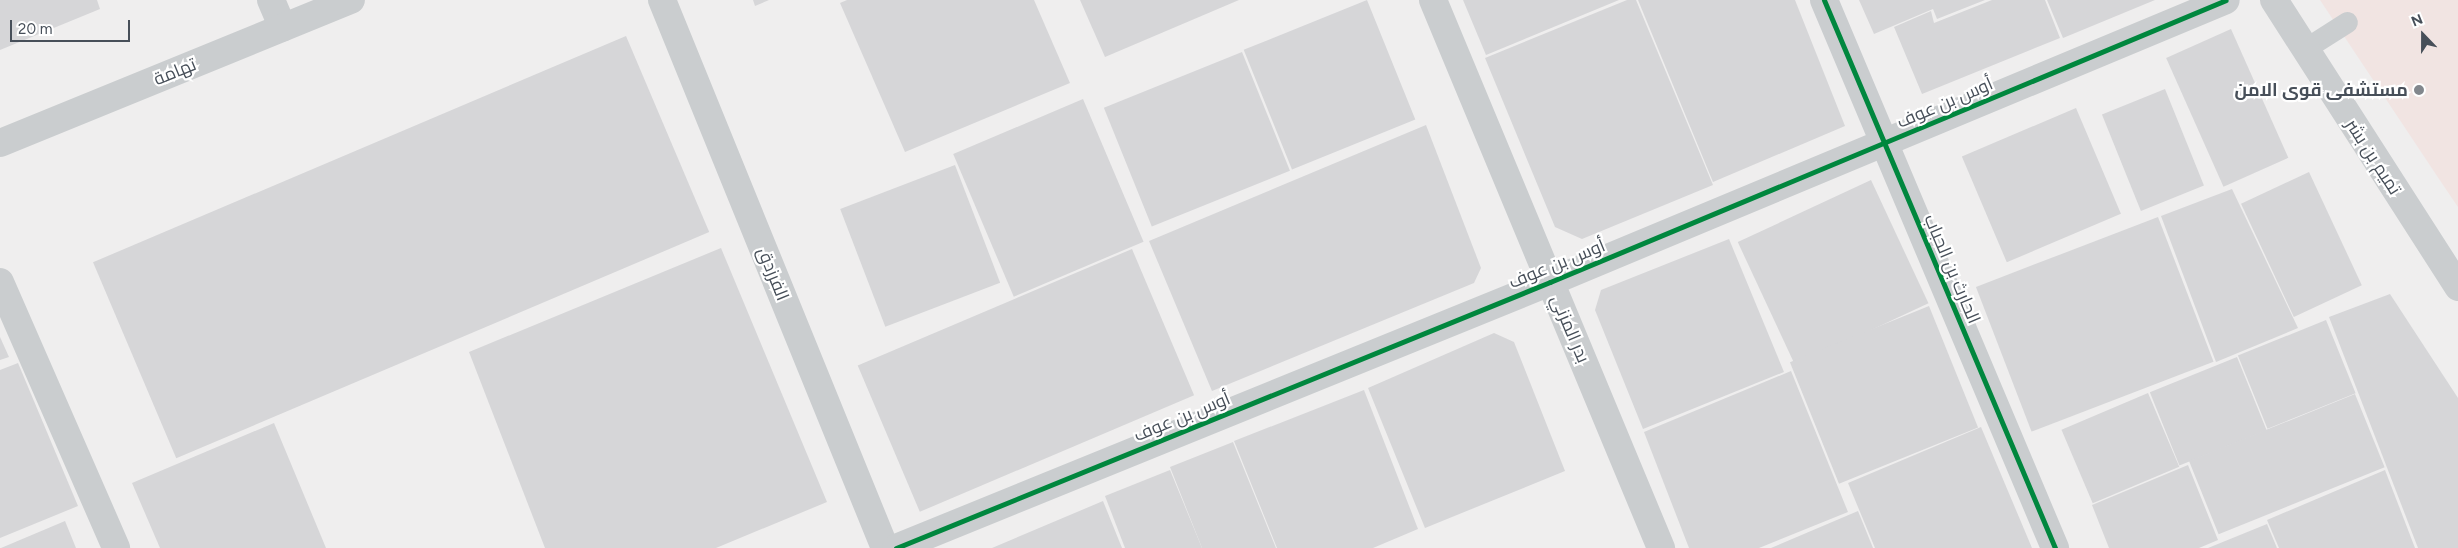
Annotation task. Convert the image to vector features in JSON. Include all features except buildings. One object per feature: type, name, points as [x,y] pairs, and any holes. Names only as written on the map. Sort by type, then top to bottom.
[{"type":"street","points":[[271,0],[283,28]]},
{"type":"street","name":"تهامة","points":[[0,143],[351,0]]},
{"type":"street","name":"الفرزدق","points":[[662,0],[885,548]]},
{"type":"street","name":"بدر المزني","points":[[1433,0],[1661,548]]},
{"type":"street","name":"الحارث بن الحباب","points":[[1824,0],[2055,548]]},
{"type":"street","name":"أوس بن عوف","points":[[896,548],[1550,282],[2226,0]]},
{"type":"street","name":"تميم بن بشر","points":[[2274,0],[2303,50],[2454,274]]},
{"type":"street","points":[[0,282],[116,548]]},
{"type":"lane","points":[[2303,50],[2347,22]]},
{"type":"shaded area","name":"مستشفى قوى الامن","points":[[2320,0],[2458,0],[2458,207],[2439,179]]},
{"type":"cycle path","points":[[1824,0],[2055,548]]},
{"type":"cycle path","points":[[896,548],[1550,282],[2226,0]]},
{"type":"place","name":"مستشفى قوى الامن","points":[[2419,90]]}]
